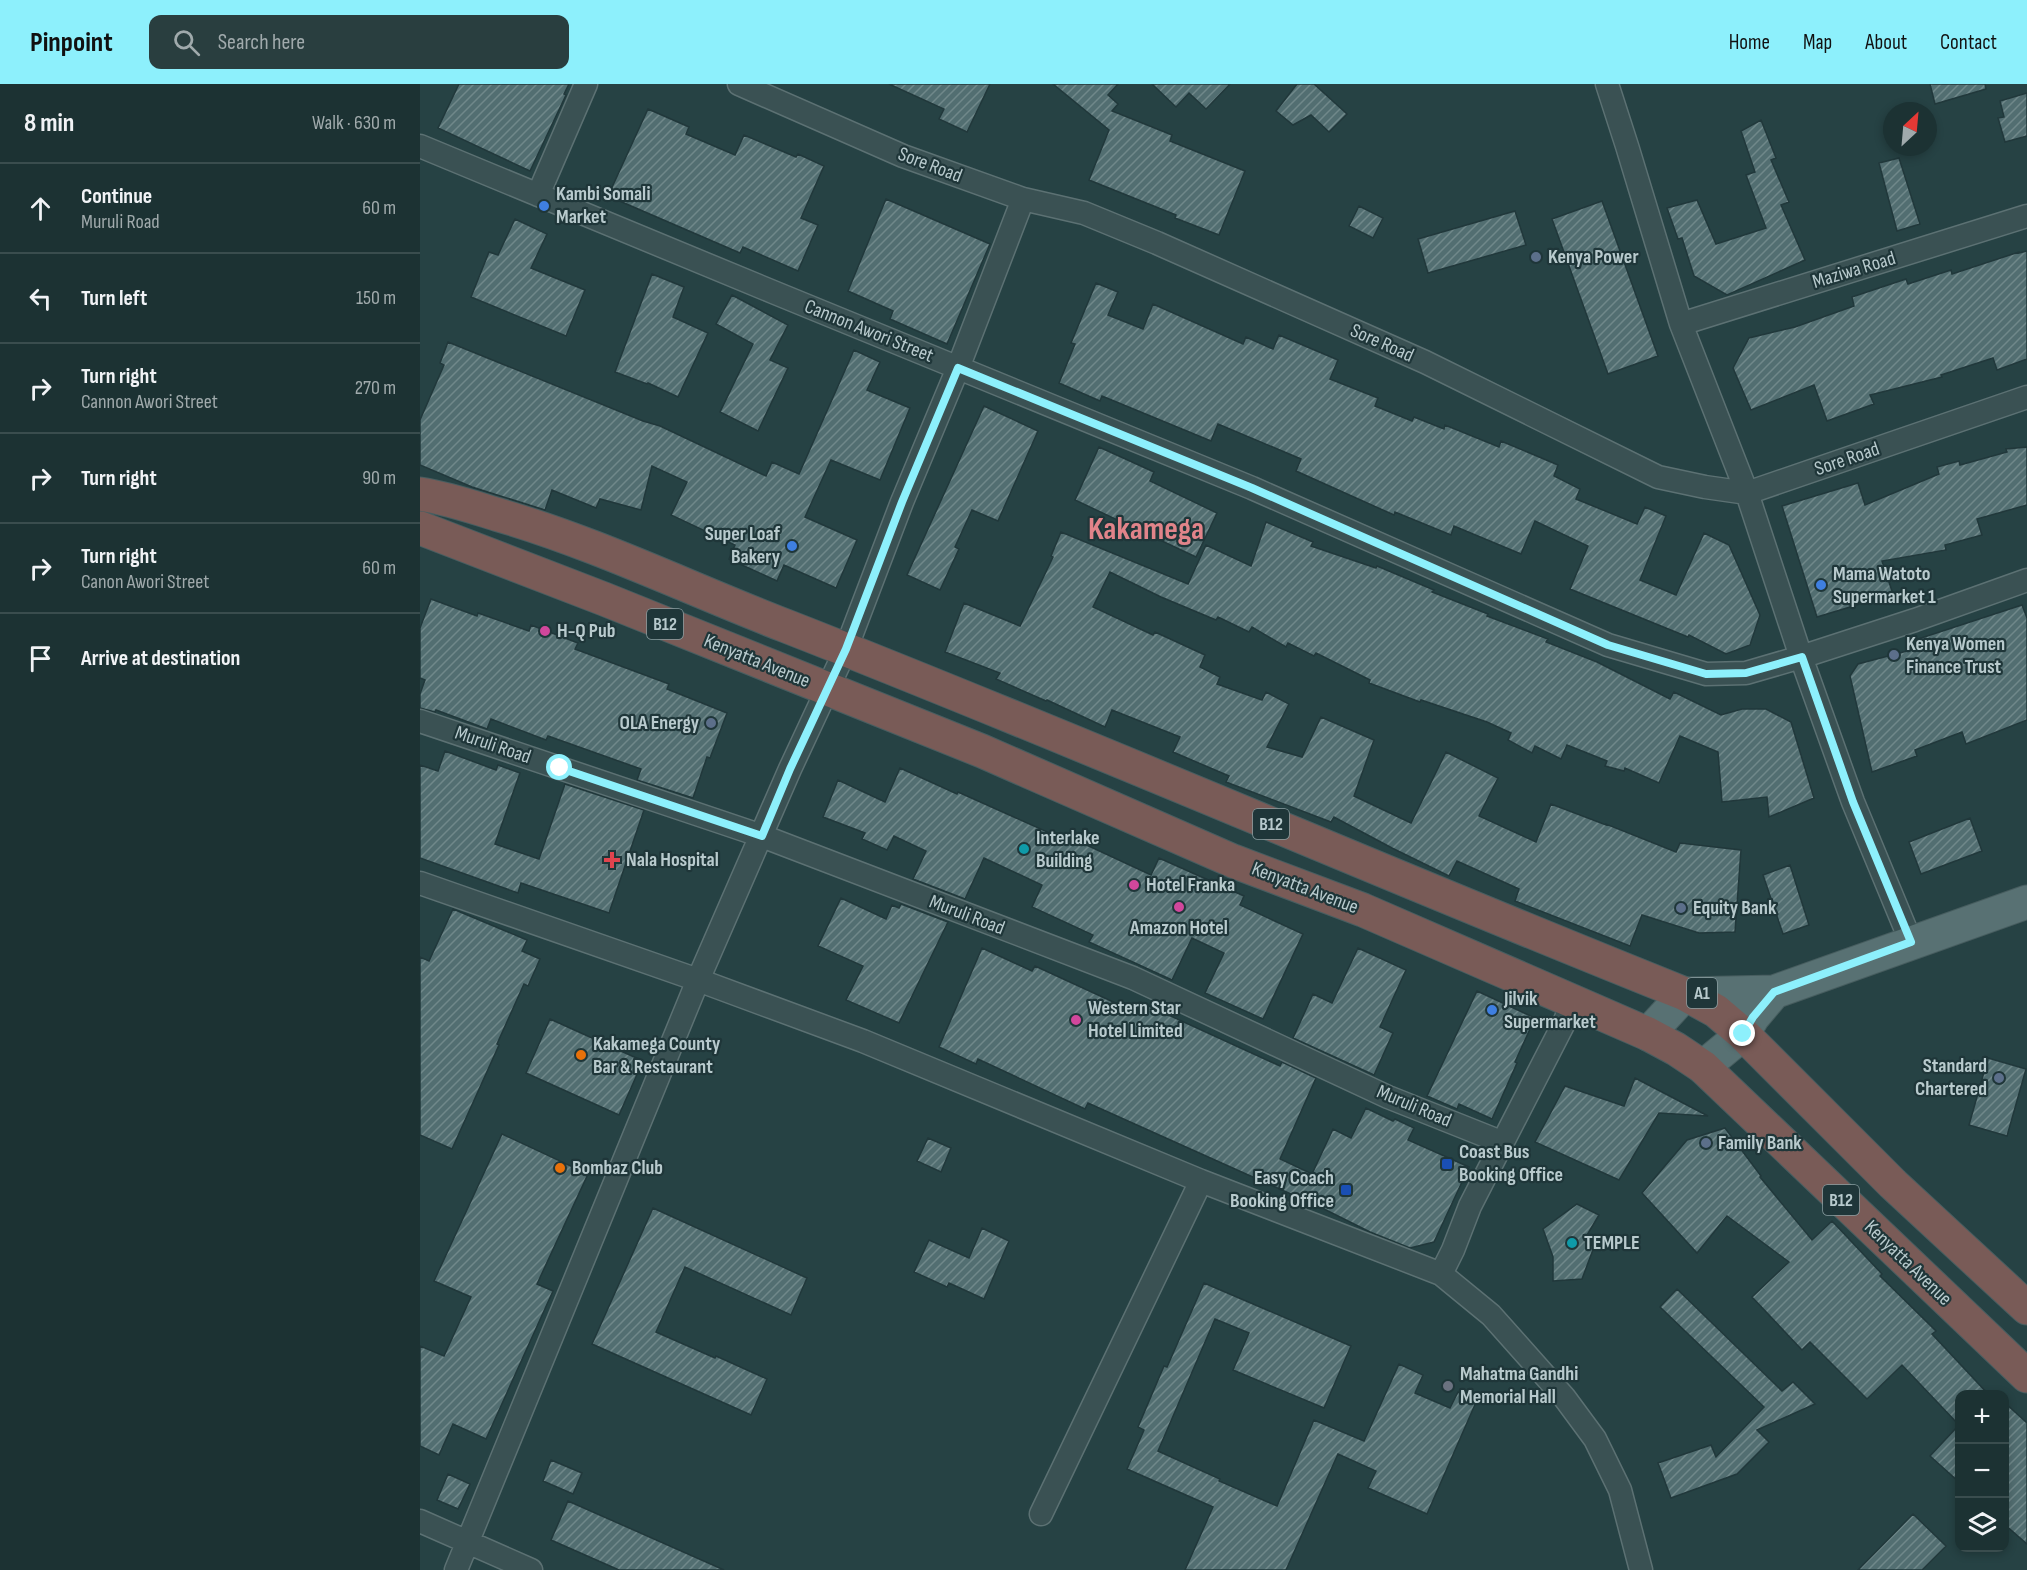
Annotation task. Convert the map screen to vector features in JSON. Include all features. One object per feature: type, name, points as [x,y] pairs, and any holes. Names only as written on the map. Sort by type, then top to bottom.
[{"type":"highway","name":"B12","points":[[420,494],[445,498],[540,527],[619,557],[1685,994],[1716,1011],[1743,1034],[1893,1184],[2027,1308]]},
{"type":"highway","name":"Kenyatta Avenue","points":[[420,528],[604,599],[982,752],[1233,861],[1363,910],[1573,1001],[1676,1049],[1703,1068],[2027,1376]]},
{"type":"highway","points":[[604,599],[619,557]]},
{"type":"highway","points":[[1149,824],[1168,781]]},
{"type":"highway","points":[[1363,910],[1381,870]]},
{"type":"main road","points":[[1703,1068],[1743,1034],[1753,1017],[1774,992],[2027,902]]},
{"type":"main road","name":"A1","points":[[1647,1034],[1685,994],[1774,992]]},
{"type":"street","points":[[538,195],[586,84]]},
{"type":"street","name":"Sore Road","points":[[739,84],[903,156],[1023,199],[1084,213],[1157,243],[1425,362],[1658,477],[1747,493],[2027,397]]},
{"type":"street","points":[[1606,84],[1681,324],[1747,493],[1853,802],[1911,942]]},
{"type":"street","name":"Cannon Awori Street","points":[[420,146],[1252,488],[1608,645],[1706,674],[1746,673],[1802,657],[2027,580]]},
{"type":"street","points":[[456,1570],[698,980],[790,769],[846,649],[1023,199]]},
{"type":"street","name":"Maziwa Road","points":[[1681,324],[2027,216]]},
{"type":"street","name":"Muruli Road","points":[[420,721],[762,836],[1133,978],[1388,1097],[1501,1142]]},
{"type":"street","points":[[420,883],[698,980],[863,1041],[1201,1181],[1441,1274],[1491,1315],[1564,1397],[1595,1438],[1620,1490],[1641,1570]]},
{"type":"street","points":[[1441,1274],[1470,1206],[1564,1023],[1573,1001]]},
{"type":"street","points":[[1041,1514],[1201,1181]]},
{"type":"street","points":[[420,1521],[531,1570]]},
{"type":"building","points":[[459,84],[569,84],[530,171],[438,128]]},
{"type":"building","points":[[889,84],[990,84],[967,132],[939,119],[944,109]]},
{"type":"building","points":[[1053,84],[1118,84],[1108,95],[1118,104],[1112,111],[1172,135],[1170,141],[1245,171],[1219,235],[1089,180],[1109,130]]},
{"type":"building","points":[[1152,84],[1230,84],[1206,109],[1189,93],[1176,107]]},
{"type":"building","points":[[1297,84],[1314,84],[1347,114],[1329,132],[1311,115],[1293,125],[1276,111]]},
{"type":"building","points":[[1930,84],[1985,84],[1986,89],[1937,103],[1934,102]]},
{"type":"building","points":[[2027,93],[2027,136],[2005,142],[1998,118],[2004,117],[2000,101]]},
{"type":"building","points":[[648,109],[689,127],[686,134],[735,155],[744,135],[824,166],[801,218],[818,225],[798,271],[743,247],[740,253],[608,196]]},
{"type":"building","points":[[1761,120],[1776,158],[1771,160],[1789,202],[1781,205],[1805,260],[1727,295],[1694,276],[1682,238],[1678,239],[1667,208],[1697,200],[1716,244],[1766,228],[1746,175],[1755,172],[1741,131]]},
{"type":"building","points":[[1899,158],[1920,224],[1897,231],[1879,163]]},
{"type":"building","points":[[886,199],[990,244],[947,344],[890,319],[893,311],[848,291]]},
{"type":"building","points":[[1602,201],[1658,356],[1608,374],[1552,219]]},
{"type":"building","points":[[1359,206],[1383,218],[1373,238],[1349,226]]},
{"type":"building","points":[[1515,211],[1526,245],[1428,273],[1418,239]]},
{"type":"building","points":[[515,219],[547,234],[531,268],[585,290],[566,336],[471,297],[489,252],[498,255]]},
{"type":"building","points":[[2027,251],[2027,359],[1997,370],[1993,358],[1941,375],[1942,377],[1870,395],[1874,404],[1827,421],[1814,385],[1751,410],[1733,368],[1749,338],[1795,327],[1854,306],[1852,297],[1906,279],[1908,284],[1951,270],[1952,274]]},
{"type":"building","points":[[652,274],[684,287],[673,317],[708,333],[678,397],[648,383],[615,372]]},
{"type":"building","points":[[1096,283],[1118,292],[1108,315],[1143,329],[1153,304],[1243,344],[1246,337],[1273,349],[1279,335],[1338,360],[1330,379],[1378,398],[1375,406],[1412,421],[1414,417],[1444,429],[1445,425],[1499,447],[1501,441],[1558,465],[1554,476],[1580,489],[1576,499],[1637,524],[1645,507],[1666,516],[1640,580],[1676,595],[1704,533],[1729,545],[1760,615],[1750,645],[1726,654],[1689,635],[1688,637],[1570,589],[1588,546],[1535,521],[1521,554],[1454,526],[1451,535],[1395,512],[1394,515],[1296,471],[1301,459],[1218,424],[1211,441],[1102,396],[1100,401],[1059,383],[1075,344],[1071,343]]},
{"type":"building","points":[[732,295],[788,325],[770,360],[788,368],[758,431],[720,412],[753,344],[716,324]]},
{"type":"building","points":[[448,342],[660,426],[766,476],[772,462],[799,474],[854,350],[880,362],[867,390],[910,408],[880,480],[831,460],[805,517],[857,540],[836,588],[784,565],[777,581],[729,559],[735,545],[671,515],[687,482],[652,466],[641,510],[600,499],[596,508],[552,490],[545,510],[472,487],[420,465],[420,420],[444,365],[440,363]]},
{"type":"building","points":[[984,406],[1038,431],[998,521],[972,510],[955,547],[959,549],[940,590],[907,575]]},
{"type":"building","points":[[1099,447],[1154,472],[1150,481],[1217,513],[1196,557],[1075,500]]},
{"type":"building","points":[[2027,447],[2027,505],[1977,519],[1982,535],[1945,545],[1946,550],[1882,561],[1893,594],[1817,617],[1782,506],[1858,483],[1865,505],[1939,474],[1937,467],[1959,461],[1960,465],[2007,452],[2006,449]]},
{"type":"building","points":[[1266,522],[1313,542],[1311,546],[1376,568],[1377,566],[1434,590],[1432,592],[1488,614],[1487,616],[1548,639],[1546,642],[1597,662],[1670,699],[1674,692],[1721,715],[1742,709],[1766,709],[1791,722],[1814,798],[1769,817],[1767,797],[1722,802],[1718,752],[1680,736],[1659,783],[1625,768],[1624,771],[1605,766],[1607,761],[1567,745],[1561,759],[1535,746],[1532,753],[1508,740],[1511,733],[1487,722],[1421,700],[1420,702],[1369,683],[1370,680],[1316,653],[1314,656],[1288,643],[1286,647],[1252,627],[1249,632],[1218,617],[1216,620],[1110,572],[1093,607],[1153,635],[1155,632],[1205,655],[1200,667],[1220,677],[1217,684],[1262,700],[1266,692],[1289,704],[1267,747],[1302,757],[1321,717],[1374,740],[1354,796],[1411,823],[1446,752],[1498,778],[1479,816],[1536,842],[1551,804],[1676,852],[1680,843],[1741,850],[1735,932],[1699,933],[1642,915],[1630,946],[1515,901],[1519,889],[1457,861],[1449,876],[1334,817],[1331,822],[1226,782],[1229,776],[1173,752],[1180,737],[1112,710],[1105,727],[996,679],[1000,673],[945,652],[964,603],[1020,626],[1053,557],[1051,556],[1061,532],[1188,584],[1206,545],[1251,566]]},
{"type":"building","points":[[431,599],[477,616],[478,613],[529,631],[531,625],[578,643],[575,649],[669,684],[667,689],[727,713],[710,758],[707,757],[693,798],[637,780],[641,769],[548,736],[546,740],[491,719],[487,729],[436,710],[435,712],[420,708],[420,694],[425,680],[420,678],[420,628]]},
{"type":"building","points":[[2022,605],[2027,618],[2027,720],[1966,744],[1962,732],[1915,750],[1917,756],[1872,772],[1850,676],[1858,664],[1911,650],[1909,642]]},
{"type":"building","points":[[445,751],[496,770],[498,765],[520,773],[495,844],[539,859],[565,784],[644,810],[609,913],[521,883],[518,893],[420,858],[420,765],[438,771]]},
{"type":"building","points":[[900,768],[1063,839],[1065,835],[1151,875],[1159,858],[1244,896],[1240,905],[1303,934],[1263,1019],[1205,993],[1224,953],[1192,938],[1172,980],[1089,942],[1093,935],[1032,907],[1042,885],[984,858],[965,899],[913,879],[926,851],[894,836],[887,850],[862,839],[865,833],[823,817],[838,780],[885,802]]},
{"type":"building","points":[[1970,818],[1982,851],[1921,874],[1909,842]]},
{"type":"building","points":[[1790,865],[1809,925],[1783,934],[1763,875]]},
{"type":"building","points":[[841,898],[886,919],[892,905],[899,908],[901,904],[948,922],[899,1023],[846,1000],[863,966],[818,946]]},
{"type":"building","points":[[453,909],[527,940],[522,951],[540,959],[528,986],[524,984],[452,1149],[420,1135],[420,957],[429,961]]},
{"type":"building","points":[[982,948],[1032,971],[1035,966],[1135,1012],[1140,1002],[1280,1066],[1282,1062],[1316,1078],[1280,1159],[1312,1174],[1333,1129],[1351,1138],[1366,1108],[1414,1128],[1408,1140],[1469,1167],[1434,1242],[1410,1248],[1370,1232],[1322,1208],[1088,1103],[1085,1109],[978,1059],[976,1064],[939,1047]]},
{"type":"building","points":[[1358,948],[1406,970],[1380,1027],[1393,1033],[1374,1075],[1293,1038],[1313,994],[1332,1003]]},
{"type":"building","points":[[1477,991],[1535,1018],[1492,1119],[1459,1104],[1457,1109],[1427,1096]]},
{"type":"building","points":[[550,1019],[643,1061],[619,1115],[526,1073]]},
{"type":"building","points":[[1988,1058],[2026,1069],[2007,1136],[1969,1125]]},
{"type":"building","points":[[1635,1078],[1708,1116],[1659,1113],[1619,1180],[1535,1142],[1565,1086],[1624,1106]]},
{"type":"building","points":[[1725,1128],[1760,1177],[1812,1240],[1832,1221],[1882,1274],[1880,1276],[1936,1331],[1932,1334],[1984,1390],[1955,1390],[1955,1421],[1902,1365],[1867,1399],[1810,1342],[1802,1350],[1752,1297],[1789,1262],[1727,1216],[1697,1253],[1642,1193],[1687,1140]]},
{"type":"building","points":[[502,1134],[588,1174],[537,1284],[553,1291],[486,1439],[453,1424],[439,1455],[420,1446],[420,1346],[444,1356],[471,1297],[434,1281]]},
{"type":"building","points":[[928,1138],[951,1148],[941,1172],[917,1161]]},
{"type":"building","name":"TEMPLE","points":[[1577,1204],[1599,1215],[1584,1240],[1594,1247],[1582,1279],[1553,1281],[1553,1257],[1543,1229]]},
{"type":"building","points":[[653,1208],[807,1278],[791,1315],[685,1267],[656,1332],[767,1379],[751,1415],[592,1344]]},
{"type":"building","points":[[982,1228],[1009,1241],[984,1299],[949,1283],[947,1287],[914,1272],[929,1240],[969,1258]]},
{"type":"building","points":[[1204,1283],[1351,1346],[1324,1408],[1233,1370],[1249,1333],[1215,1319],[1158,1451],[1277,1506],[1314,1420],[1364,1441],[1399,1364],[1423,1375],[1415,1393],[1450,1408],[1458,1392],[1477,1400],[1427,1514],[1368,1488],[1376,1471],[1338,1454],[1286,1570],[1185,1570],[1213,1507],[1127,1469],[1144,1430],[1138,1427]]},
{"type":"building","points":[[1677,1289],[1782,1391],[1793,1382],[1815,1404],[1757,1430],[1769,1442],[1737,1474],[1671,1498],[1658,1463],[1711,1445],[1716,1457],[1764,1407],[1660,1307]]},
{"type":"building","points":[[2009,1407],[2027,1423],[2027,1544],[2009,1528]]},
{"type":"building","points":[[1955,1429],[1955,1478],[1930,1456]]},
{"type":"building","points":[[551,1460],[582,1473],[573,1494],[543,1481]]},
{"type":"building","points":[[448,1474],[470,1484],[458,1509],[437,1500]]},
{"type":"building","points":[[568,1501],[724,1570],[619,1570],[551,1540]]},
{"type":"building","points":[[1913,1514],[1946,1546],[1922,1570],[1858,1570]]},
{"type":"place","name":"Kambi Somali Market","points":[[544,206]]},
{"type":"place","name":"Kenya Power","points":[[1536,257]]},
{"type":"place","name":"Super Loaf Bakery","points":[[792,546]]},
{"type":"place","name":"Mama Watoto Supermarket 1","points":[[1821,585]]},
{"type":"place","name":"H-Q Pub","points":[[545,631]]},
{"type":"place","name":"Kenya Women Finance Trust","points":[[1894,655]]},
{"type":"place","name":"OLA Energy","points":[[711,723]]},
{"type":"place","name":"Interlake Building","points":[[1024,849]]},
{"type":"place","name":"Nala Hospital","points":[[612,860]]},
{"type":"place","name":"Hotel Franka","points":[[1134,885]]},
{"type":"place","name":"Amazon Hotel","points":[[1179,907]]},
{"type":"place","name":"Equity Bank","points":[[1681,908]]},
{"type":"place","name":"Jilvik Supermarket","points":[[1492,1010]]},
{"type":"place","name":"Western Star Hotel Limited","points":[[1076,1020]]},
{"type":"place","name":"Kakamega County Bar & Restaurant","points":[[581,1055]]},
{"type":"place","name":"Standard Chartered","points":[[1999,1078]]},
{"type":"place","name":"Family Bank","points":[[1706,1143]]},
{"type":"place","name":"Coast Bus Booking Office","points":[[1447,1164]]},
{"type":"place","name":"Bombaz Club","points":[[560,1168]]},
{"type":"place","name":"Easy Coach Booking Office","points":[[1346,1190]]},
{"type":"place","name":"TEMPLE","points":[[1572,1243]]},
{"type":"place","name":"Mahatma Gandhi Memorial Hall","points":[[1448,1386]]},
{"type":"district","name":"Kakamega","points":[[1146,529]]},
{"type":"route","points":[[560,768],[762,836],[790,769],[846,649],[902,502],[958,368],[1252,488],[1608,645],[1706,674],[1746,673],[1802,657],[1853,802],[1911,942],[1774,992],[1753,1017],[1743,1034]]}]
